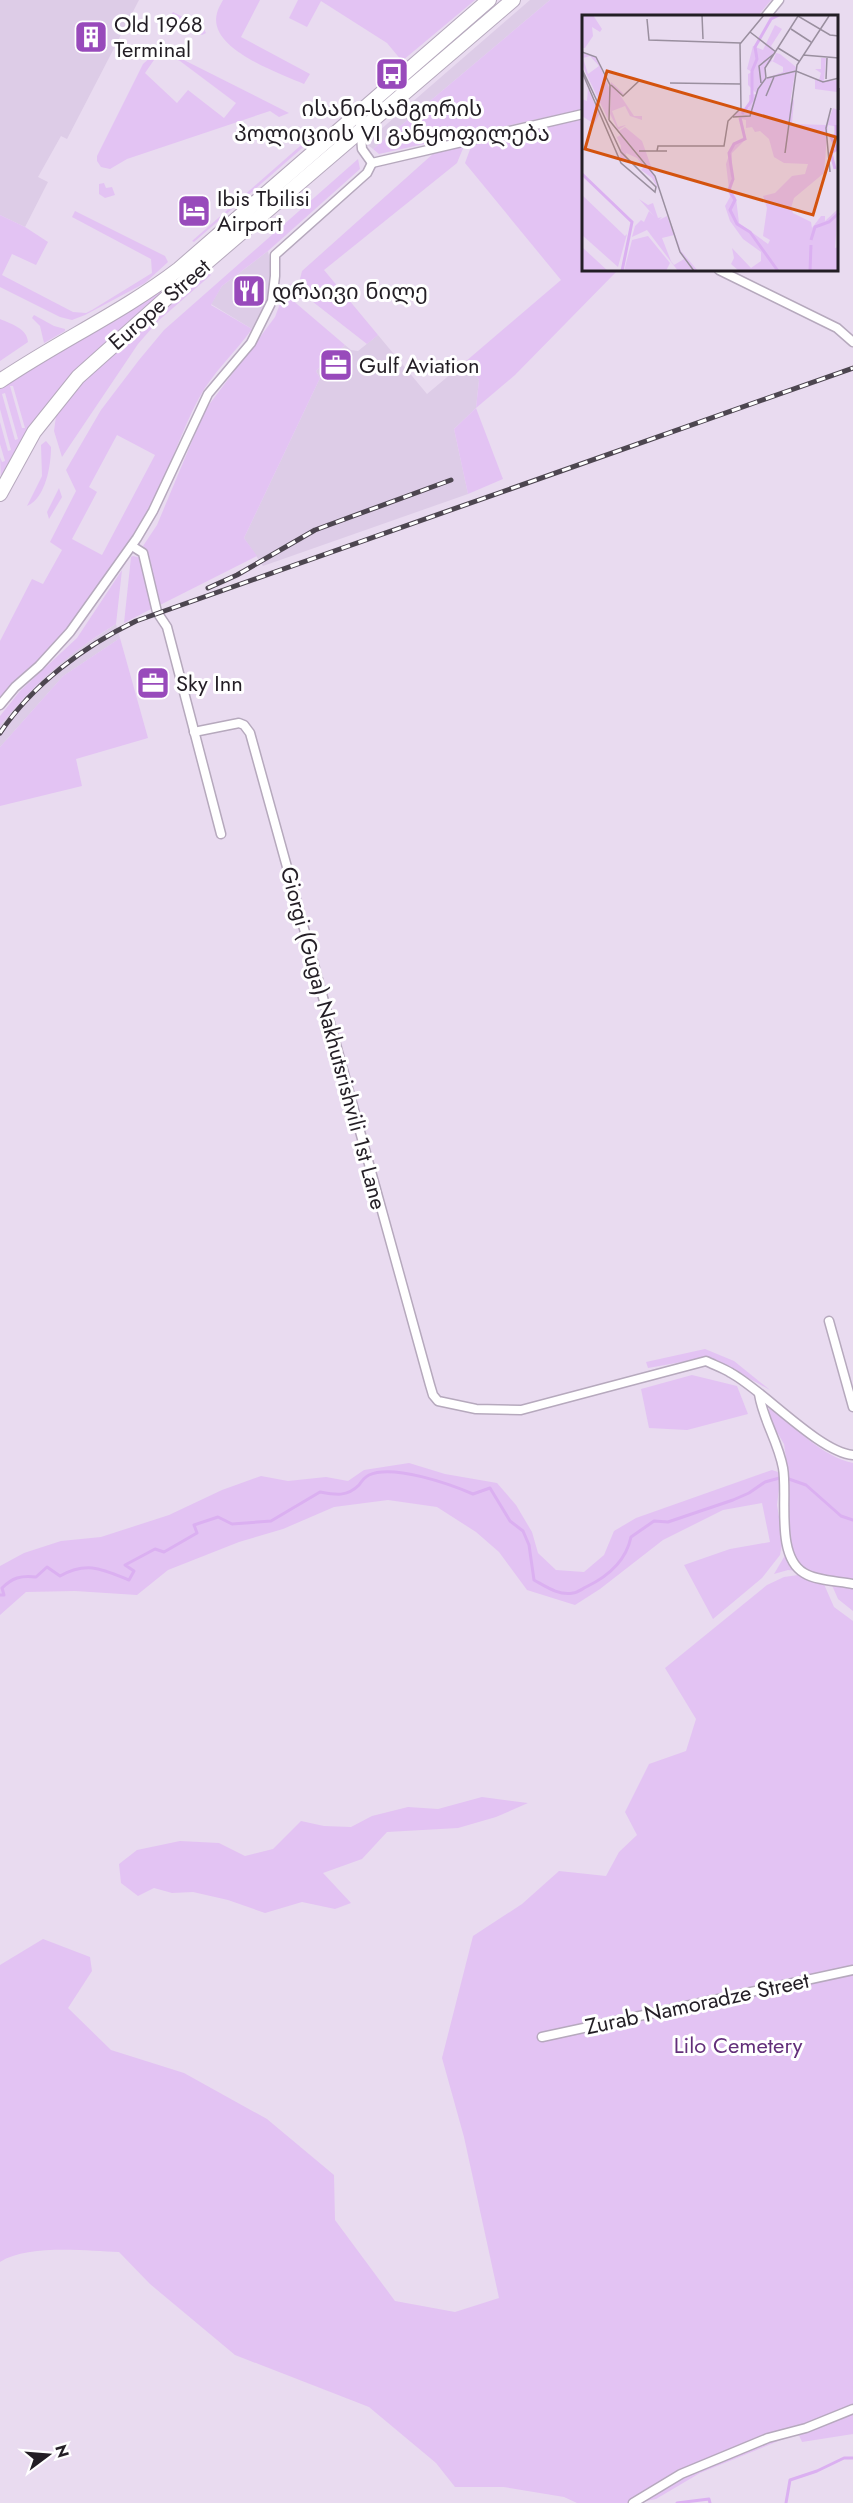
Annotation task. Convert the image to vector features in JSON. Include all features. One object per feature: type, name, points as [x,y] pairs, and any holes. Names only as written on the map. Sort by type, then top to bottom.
[{"type":"main road","name":"Europe Street","points":[[0,381],[36,357],[151,290],[179,269],[489,0]]},
{"type":"main road","name":"Europe Street","points":[[0,494],[34,432],[78,377],[191,275],[513,0]]},
{"type":"street","points":[[767,15],[779,0]]},
{"type":"street","points":[[359,111],[362,149],[372,163]]},
{"type":"street","points":[[372,163],[582,114]]},
{"type":"street","points":[[0,705],[70,632],[132,546],[153,511],[208,394],[251,344],[272,301],[275,276],[274,255],[367,173],[372,163]]},
{"type":"street","points":[[723,272],[837,328],[853,342]]},
{"type":"street","points":[[132,546],[143,553],[157,612],[167,627],[221,834]]},
{"type":"street","name":"Giorgi (Guga) Nakhutsrishvili 1st Lane","points":[[194,732],[239,723],[244,725],[250,734],[430,1385],[438,1401],[476,1409],[521,1410],[705,1362],[732,1373],[759,1394]]},
{"type":"street","points":[[829,1321],[853,1407]]},
{"type":"street","points":[[759,1394],[825,1444],[844,1455],[853,1455]]},
{"type":"street","points":[[759,1394],[762,1412],[779,1448],[783,1472],[783,1508],[787,1546],[792,1561],[803,1573],[821,1579],[853,1584]]},
{"type":"street","name":"Zurab Namoradze Street","points":[[542,2037],[853,1970]]},
{"type":"street","points":[[633,2503],[692,2469],[768,2438],[806,2428],[853,2409]]},
{"type":"shaded area","points":[[0,0],[139,0],[67,139],[61,136],[38,177],[48,182],[25,227],[0,215]]},
{"type":"shaded area","points":[[530,0],[550,0],[373,149],[365,143]]},
{"type":"shaded area","points":[[268,251],[272,273],[271,288],[267,303],[252,329],[211,304],[222,286]]},
{"type":"shaded area","points":[[378,335],[427,394],[465,362],[479,380],[476,408],[454,429],[468,494],[263,566],[244,538],[320,378],[316,371],[345,345],[351,350],[358,351]]},
{"type":"shaded area","points":[[116,624],[120,638],[63,676],[0,747],[0,726],[24,696],[62,660]]},
{"type":"green space","points":[[223,0],[260,0],[241,37],[310,74],[304,84],[248,58],[223,38],[217,26],[217,13]]},
{"type":"green space","points":[[298,0],[475,0],[402,61],[387,43],[321,1],[307,27],[289,18]]},
{"type":"green space","points":[[550,0],[771,0],[759,15],[582,15],[582,109],[379,154],[373,149]]},
{"type":"green space","points":[[173,12],[203,27],[206,33],[202,35],[169,19]]},
{"type":"green space","points":[[168,52],[289,113],[279,117],[270,111],[127,159],[110,169],[101,167],[97,156],[143,64],[154,54]],"holes":[[[166,55],[180,61],[236,103],[224,118],[188,90],[177,103],[145,73],[154,60]]]},
{"type":"green space","points":[[582,119],[582,272],[616,272],[515,375],[476,408],[479,380],[465,362],[561,280],[465,163],[472,144]]},
{"type":"green space","points":[[316,132],[315,137],[194,242],[192,241]]},
{"type":"green space","points":[[464,146],[457,163],[324,270],[378,335],[367,344],[290,284],[299,283],[302,271],[434,153]]},
{"type":"green space","points":[[358,159],[360,169],[268,251],[222,286],[211,305],[252,329],[199,398],[154,500],[114,566],[45,654],[0,699],[0,641],[32,579],[43,584],[62,550],[50,542],[76,491],[66,470],[101,410],[164,330]],"holes":[[[117,435],[155,455],[102,555],[72,539],[97,492],[89,487]]]},
{"type":"green space","points":[[104,183],[106,188],[112,187],[115,195],[105,198],[99,194],[99,184]]},
{"type":"green space","points":[[75,211],[165,256],[168,262],[145,283],[85,315],[72,320],[60,317],[0,287],[0,215],[48,242],[36,265],[12,254],[2,275],[73,312],[86,313],[152,273],[151,259],[72,217]]},
{"type":"green space","points":[[185,269],[187,272],[121,331],[1,480],[0,457],[2,462],[5,461],[0,444],[0,422],[8,451],[11,450],[0,409],[0,388],[152,296]],"holes":[[[10,386],[13,386],[25,428],[22,428]],[[5,393],[18,439],[15,440],[2,394]]]},
{"type":"green space","points":[[206,270],[211,275],[158,321],[138,344],[62,457],[54,431],[60,407],[85,379]]},
{"type":"green space","points":[[284,293],[345,345],[316,371],[320,378],[244,538],[257,556],[160,605],[148,553],[143,546],[157,525],[205,410],[275,317]]},
{"type":"green space","points":[[34,315],[65,331],[44,343],[40,326],[32,318]]},
{"type":"green space","points":[[0,319],[22,330],[28,342],[0,361]]},
{"type":"green space","points":[[476,408],[503,479],[468,494],[454,429]]},
{"type":"green space","points":[[46,441],[51,447],[46,480],[39,496],[27,506],[42,476],[41,445]]},
{"type":"green space","points":[[59,488],[62,497],[49,519],[47,512]]},
{"type":"green space","points":[[131,557],[141,558],[153,608],[124,623]]},
{"type":"green space","points":[[122,570],[116,624],[83,646],[39,682],[0,726],[0,716],[20,691],[77,638]]},
{"type":"green space","points":[[120,638],[148,738],[76,759],[82,786],[0,806],[0,747],[63,676]]},
{"type":"green space","points":[[705,1349],[734,1361],[770,1390],[723,1364],[704,1358],[648,1368],[646,1362]]},
{"type":"green space","points":[[692,1375],[737,1386],[748,1414],[687,1430],[649,1428],[641,1389]]},
{"type":"green space","points":[[770,1407],[819,1447],[853,1463],[853,1581],[805,1571],[795,1560],[790,1545],[785,1500],[788,1472],[784,1444],[767,1415]]},
{"type":"green space","points":[[409,1463],[445,1474],[497,1483],[516,1505],[532,1532],[538,1553],[556,1570],[584,1572],[604,1555],[614,1531],[636,1518],[772,1470],[781,1473],[777,1505],[783,1540],[780,1555],[762,1578],[713,1619],[684,1565],[730,1549],[770,1542],[762,1503],[723,1510],[663,1540],[600,1589],[575,1605],[527,1590],[499,1552],[476,1532],[437,1507],[388,1500],[334,1507],[283,1529],[239,1542],[168,1570],[137,1595],[75,1591],[26,1592],[0,1615],[0,1566],[24,1553],[61,1541],[101,1537],[169,1515],[222,1490],[261,1476],[288,1481],[326,1477],[348,1481],[364,1470]]},
{"type":"green space","points":[[787,1552],[798,1571],[788,1570],[774,1574]]},
{"type":"green space","name":"Lilo Cemetery","points":[[798,1575],[823,1582],[834,1607],[853,1621],[853,2434],[802,2442],[798,2433],[700,2473],[656,2499],[636,2503],[577,2503],[564,2497],[504,2487],[455,2487],[436,2463],[369,2407],[235,2355],[150,2284],[119,2252],[42,2251],[12,2256],[0,2262],[0,1965],[43,1939],[90,1957],[92,1971],[68,2008],[111,2050],[184,2073],[267,2119],[334,2175],[335,2220],[395,2301],[455,2312],[499,2298],[464,2137],[442,2058],[473,1936],[522,1904],[559,1871],[606,1876],[619,1852],[637,1835],[625,1812],[649,1764],[686,1751],[696,1719],[665,1668],[767,1585],[784,1577]]},
{"type":"green space","points":[[831,1583],[853,1588],[853,1611],[838,1599]]},
{"type":"green space","points":[[482,1797],[528,1803],[496,1817],[458,1828],[387,1832],[362,1859],[323,1873],[351,1903],[335,1909],[302,1902],[265,1913],[228,1900],[193,1892],[172,1893],[154,1888],[138,1896],[121,1883],[119,1864],[137,1850],[180,1841],[219,1843],[245,1856],[273,1849],[301,1821],[324,1826],[351,1827],[372,1816],[408,1807],[438,1809]]},
{"type":"waterway","points":[[0,1595],[4,1595],[2,1588],[9,1582],[26,1576],[36,1577],[47,1567],[60,1576],[78,1569],[94,1568],[129,1580],[134,1571],[125,1565],[155,1549],[164,1552],[197,1533],[194,1525],[218,1517],[232,1524],[271,1521],[320,1492],[336,1494],[350,1492],[368,1476],[379,1472],[421,1477],[473,1494],[490,1488],[510,1521],[523,1531],[529,1545],[534,1580],[552,1590],[568,1594],[578,1592],[608,1573],[625,1554],[631,1537],[654,1521],[668,1522],[733,1500],[765,1482],[783,1477],[806,1485],[841,1516],[853,1520]]},
{"type":"waterway","points":[[786,2503],[790,2480],[817,2471],[844,2458],[853,2458]]},
{"type":"waterway","points":[[677,2503],[709,2499],[710,2503]]},
{"type":"railway","points":[[0,733],[27,699],[60,668],[97,642],[136,621],[853,368]]},
{"type":"railway","points":[[208,588],[237,575],[315,530],[451,480]]},
{"type":"place","name":"Old 1968 Terminal","points":[[91,37]]},
{"type":"place","name":"ისანი-სამგორის პოლიციის VI განყოფილება","points":[[392,74]]},
{"type":"place","name":"Ibis Tbilisi Airport","points":[[194,211]]},
{"type":"place","name":"დრაივი ნილე","points":[[249,291]]},
{"type":"place","name":"Gulf Aviation","points":[[336,365]]},
{"type":"place","name":"Sky Inn","points":[[153,683]]}]
